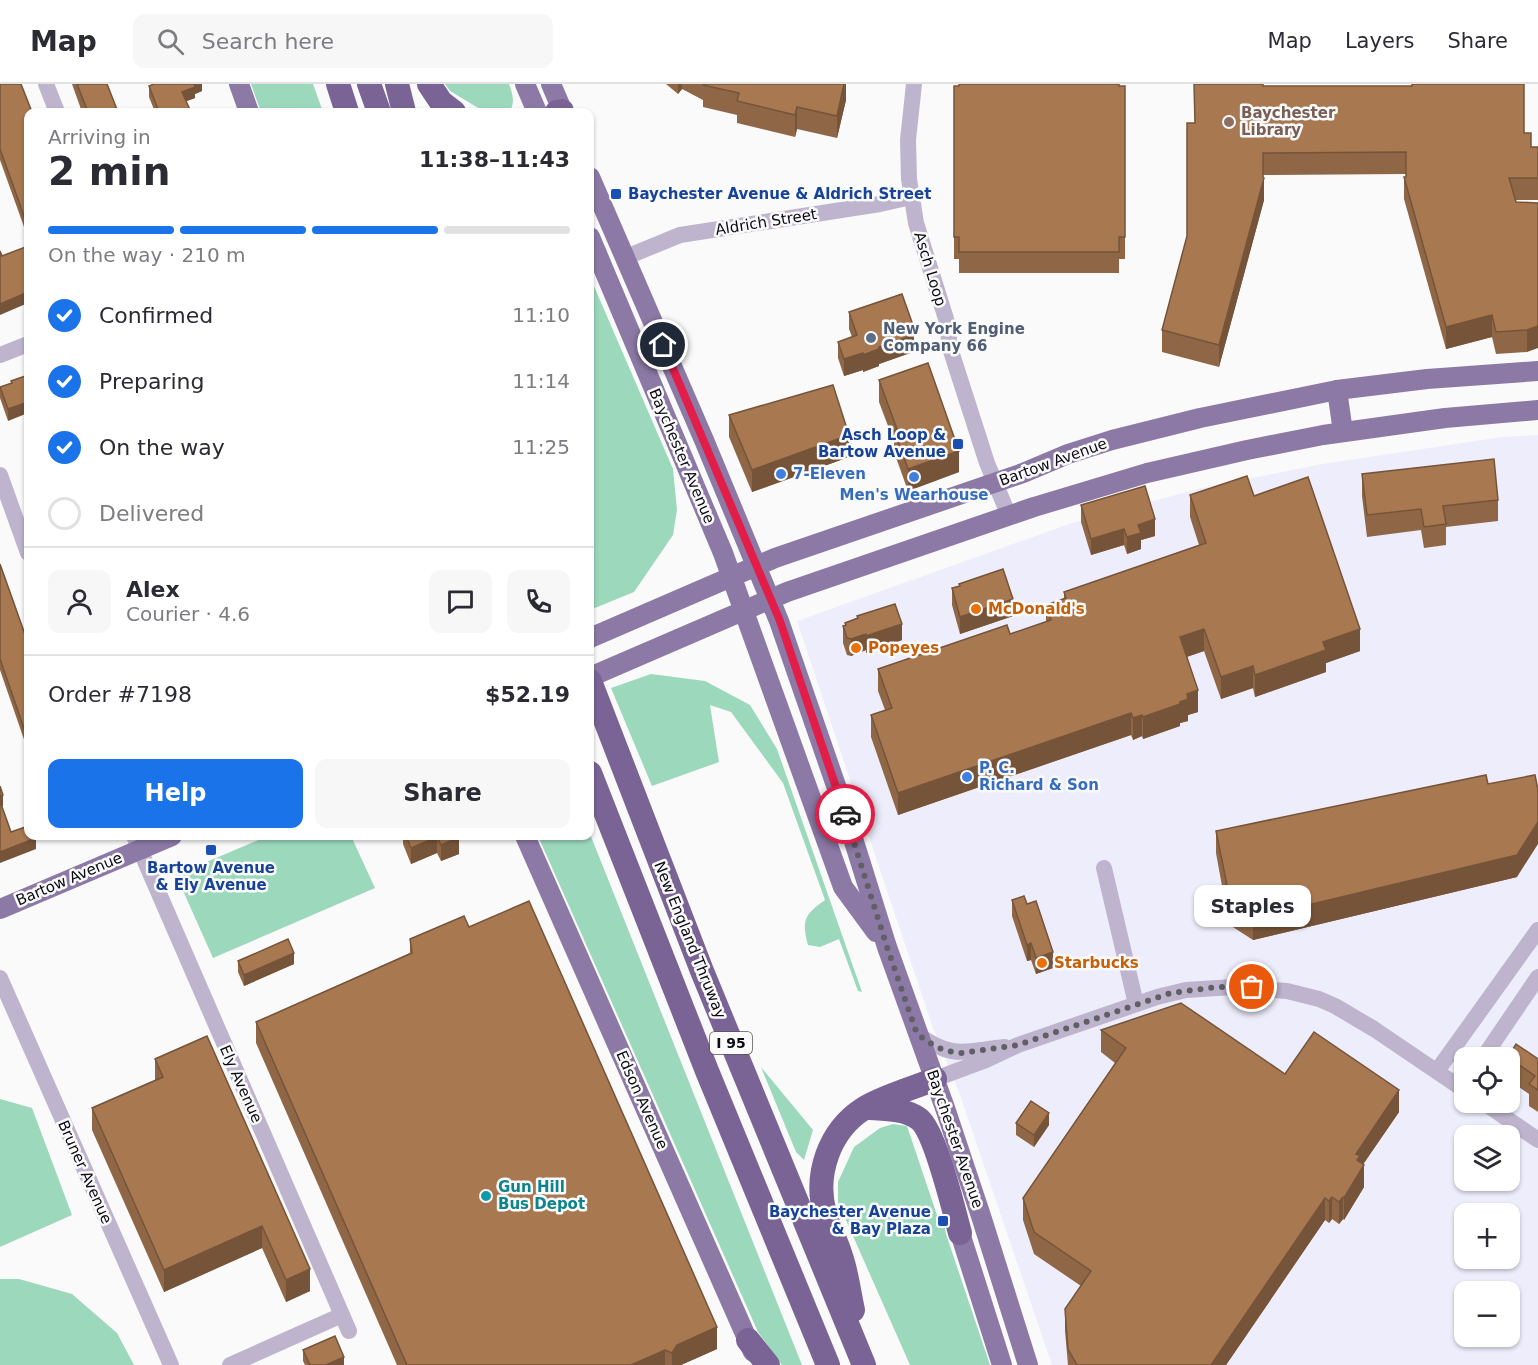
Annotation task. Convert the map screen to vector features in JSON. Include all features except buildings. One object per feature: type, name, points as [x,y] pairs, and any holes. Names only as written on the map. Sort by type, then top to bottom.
[{"type":"highway","points":[[336,84],[341,108]]},
{"type":"highway","points":[[336,84],[345,108]]},
{"type":"highway","points":[[369,84],[378,108]]},
{"type":"highway","points":[[397,84],[403,108]]},
{"type":"highway","points":[[429,84],[441,102],[449,108]]},
{"type":"highway","name":"New England Thruway","points":[[594,690],[727,1034],[865,1365]]},
{"type":"highway","name":"I 95","points":[[594,783],[699,1051],[828,1365]]},
{"type":"highway","points":[[865,1365],[842,1257],[824,1213],[821,1190],[823,1168],[838,1133],[848,1120],[864,1107],[934,1079]]},
{"type":"highway","points":[[864,1107],[904,1112],[924,1124],[943,1174],[960,1233]]},
{"type":"highway","points":[[748,1340],[768,1365]]},
{"type":"main road","points":[[239,84],[248,108]]},
{"type":"main road","points":[[525,84],[535,108]]},
{"type":"main road","points":[[551,84],[560,108]]},
{"type":"main road","name":"Baychester Avenue","points":[[594,187],[770,599],[841,800],[887,947],[981,1216],[1029,1365]]},
{"type":"main road","name":"Baychester Avenue","points":[[594,246],[678,442],[731,576],[843,887],[887,947]]},
{"type":"main road","name":"Bartow Avenue","points":[[594,636],[756,566],[1112,440],[1200,418],[1337,390],[1427,379],[1538,371]]},
{"type":"main road","points":[[1337,390],[1343,432]]},
{"type":"main road","points":[[594,677],[770,599],[1009,516],[1158,471],[1247,450],[1343,432],[1445,418],[1538,410]]},
{"type":"main road","name":"Edson Avenue","points":[[527,840],[759,1365]]},
{"type":"main road","name":"Bartow Avenue","points":[[0,909],[137,842]]},
{"type":"main road","points":[[960,1233],[1002,1365]]},
{"type":"street","points":[[46,84],[55,108]]},
{"type":"street","name":"Asch Loop","points":[[914,84],[908,140],[911,197],[919,234],[947,322],[950,348],[994,483],[1009,516]]},
{"type":"street","name":"Aldrich Street","points":[[624,258],[680,235],[880,204],[911,197]]},
{"type":"street","points":[[0,355],[24,346]]},
{"type":"street","points":[[0,475],[24,542]]},
{"type":"street","name":"Ely Avenue","points":[[137,842],[349,1331]]},
{"type":"street","points":[[1104,868],[1136,1004]]},
{"type":"street","points":[[1437,1071],[1538,930]]},
{"type":"street","points":[[1491,1047],[1538,977]]},
{"type":"street","name":"Bruner Avenue","points":[[0,978],[171,1365]]},
{"type":"street","points":[[934,1079],[986,1060],[1018,1045],[1136,1004],[1171,993],[1218,987],[1261,988],[1319,999],[1349,1013],[1437,1071],[1454,1079]]},
{"type":"street","points":[[917,1034],[936,1047],[952,1052],[1018,1045]]},
{"type":"street","points":[[1499,1113],[1538,1140]]},
{"type":"street","points":[[230,1365],[342,1314]]},
{"type":"shaded area","points":[[1538,435],[1538,1365],[1052,1365],[959,1092],[933,1028],[797,621],[1072,523],[1202,488],[1322,464],[1502,437]]},
{"type":"green space","points":[[251,84],[313,84],[322,108],[260,108]]},
{"type":"green space","points":[[445,84],[509,84],[513,103],[511,108],[478,108],[450,91]]},
{"type":"green space","points":[[594,286],[673,469],[677,510],[673,535],[634,592],[594,608]]},
{"type":"green space","points":[[651,674],[705,681],[750,705],[777,749],[862,992],[858,991],[839,939],[820,947],[808,945],[805,929],[806,918],[825,900],[783,783],[731,712],[710,705],[719,762],[652,786],[611,688]]},
{"type":"green space","points":[[259,840],[353,840],[375,888],[213,958],[176,875]]},
{"type":"green space","points":[[540,840],[592,840],[802,1365],[782,1365],[758,1332]]},
{"type":"green space","points":[[761,1067],[813,1130],[804,1160],[796,1152]]},
{"type":"green space","points":[[0,1099],[32,1108],[72,1215],[0,1247]]},
{"type":"green space","points":[[893,1124],[907,1126],[939,1221],[944,1223],[990,1365],[910,1365],[838,1202],[838,1182],[854,1147],[880,1128]]},
{"type":"green space","points":[[0,1279],[19,1279],[72,1294],[117,1333],[134,1365],[0,1365]]},
{"type":"way so far","points":[[845,814],[917,1034],[936,1047],[961,1053],[1018,1045],[1171,993],[1218,987],[1252,987]]},
{"type":"place","name":"Baychester Library","points":[[1229,122]]},
{"type":"place","name":"Baychester Avenue & Aldrich Street","points":[[616,194]]},
{"type":"place","name":"New York Engine Company 66","points":[[871,338]]},
{"type":"place","name":"Asch Loop & Bartow Avenue","points":[[958,444]]},
{"type":"place","name":"7-Eleven","points":[[781,474]]},
{"type":"place","name":"Men's Wearhouse","points":[[914,477]]},
{"type":"place","name":"McDonald's","points":[[976,609]]},
{"type":"place","name":"Popeyes","points":[[856,648]]},
{"type":"place","name":"P. C. Richard & Son","points":[[967,777]]},
{"type":"place","name":"Bartow Avenue & Ely Avenue","points":[[211,850]]},
{"type":"place","name":"Starbucks","points":[[1042,963]]},
{"type":"place","name":"Staples","points":[[1252,987]]},
{"type":"place","name":"Gun Hill Bus Depot","points":[[486,1196]]},
{"type":"place","name":"Baychester Avenue & Bay Plaza","points":[[943,1221]]},
{"type":"route","points":[[663,345],[780,621],[845,814]]}]
